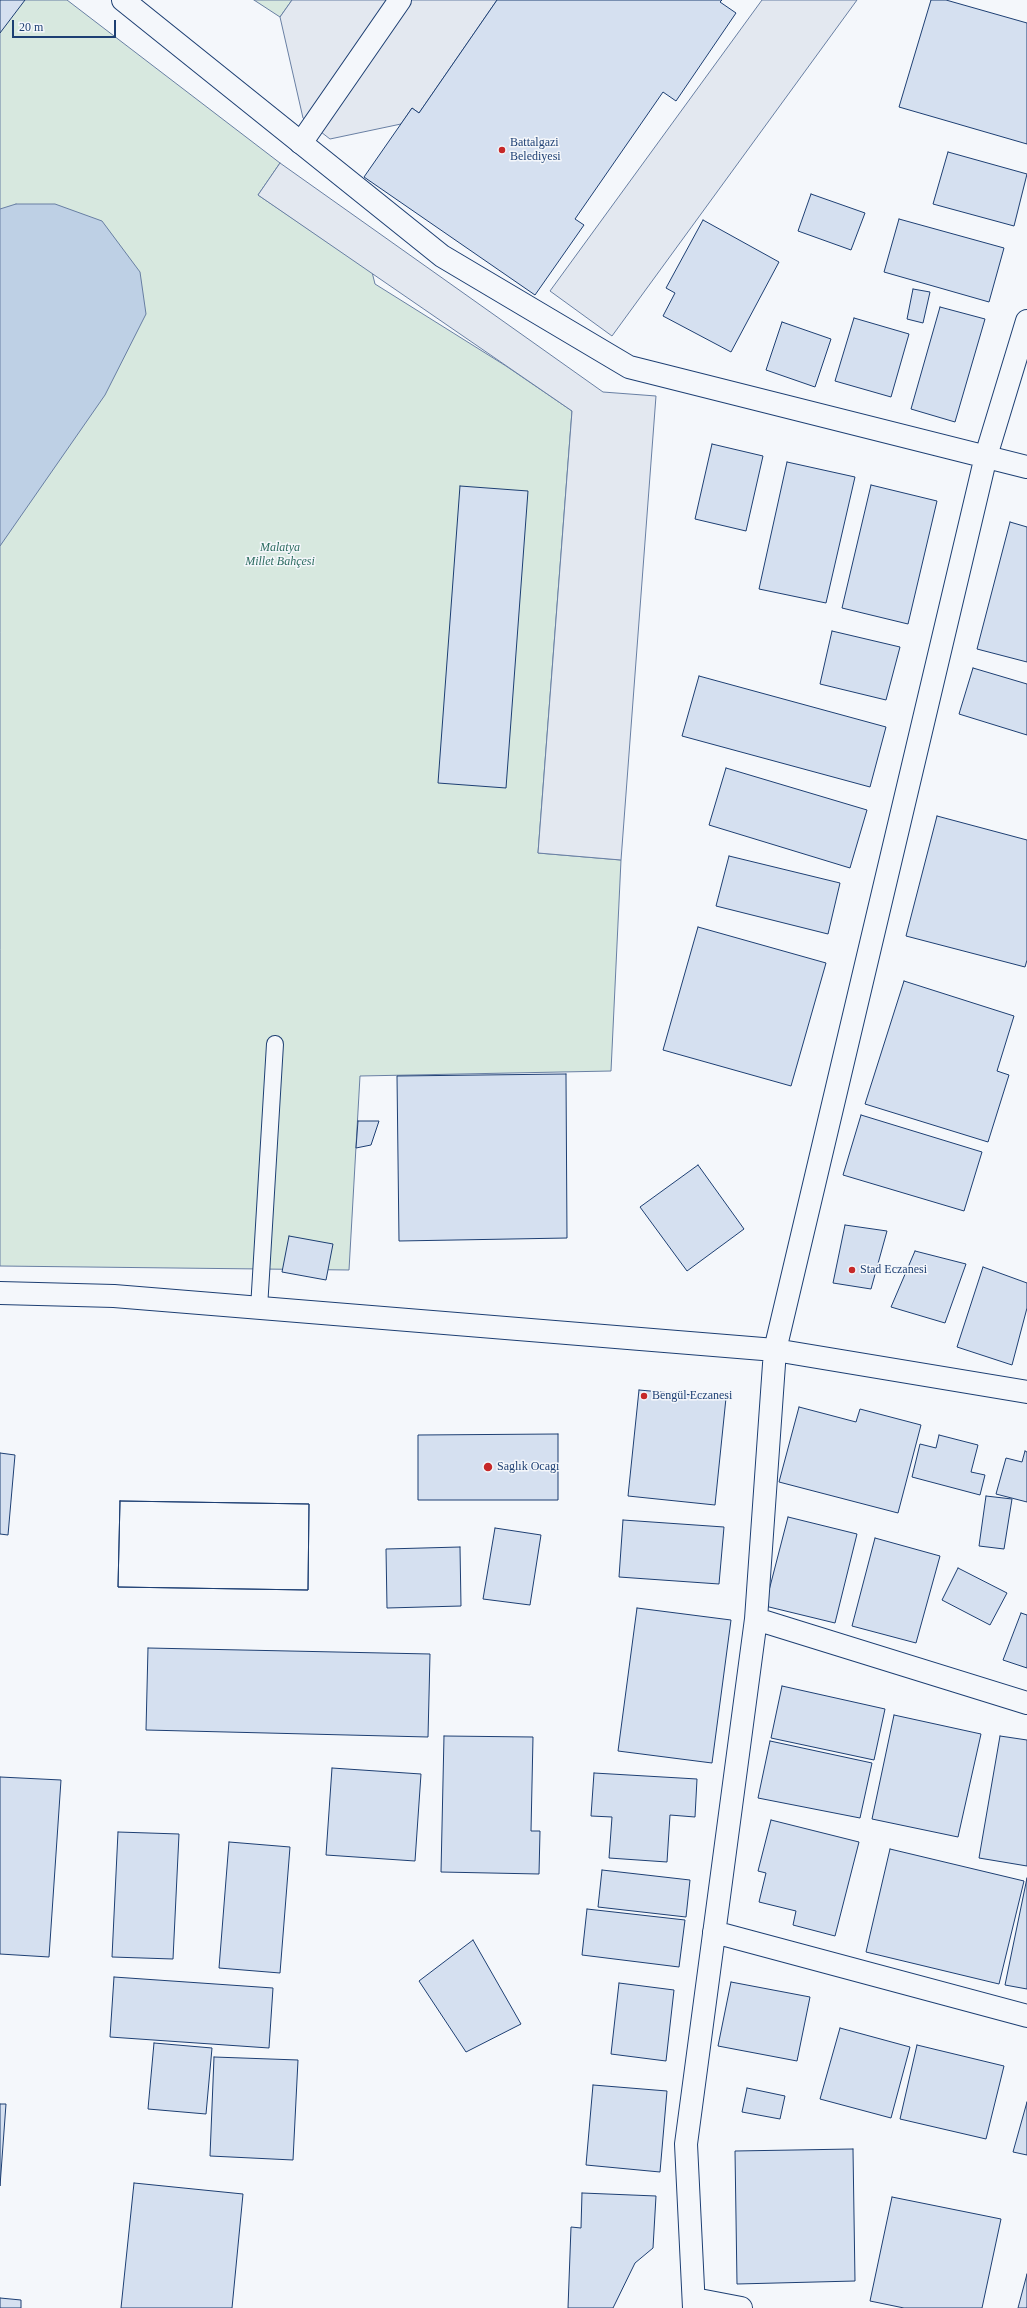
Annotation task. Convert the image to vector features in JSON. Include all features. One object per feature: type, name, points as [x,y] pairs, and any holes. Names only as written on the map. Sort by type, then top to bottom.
[{"type":"street","points":[[123,0],[442,256],[629,367],[986,456],[1027,468]]},
{"type":"street","points":[[301,143],[400,0]]},
{"type":"street","points":[[741,2308],[694,2303],[686,2144],[756,1619],[775,1350],[986,456],[1027,320]]},
{"type":"street","points":[[0,1293],[114,1296],[775,1350],[1027,1392]]},
{"type":"street","points":[[756,1619],[1027,1703]]},
{"type":"street","points":[[714,1932],[1027,2016]]},
{"type":"lane","points":[[259,1308],[275,1044]]},
{"type":"green space","name":"Malatya Millet Bahçesi","points":[[0,0],[67,0],[280,163],[258,195],[372,272],[375,284],[506,366],[572,411],[538,853],[621,860],[611,1071],[360,1076],[349,1270],[0,1266]]},
{"type":"green space","points":[[254,0],[292,0],[280,17]]},
{"type":"shaded area","points":[[292,0],[497,0],[419,113],[412,108],[401,124],[330,139],[303,118],[280,17]]},
{"type":"shaded area","points":[[762,0],[857,0],[612,336],[550,291]]},
{"type":"shaded area","points":[[280,163],[603,392],[656,396],[621,860],[538,853],[572,411],[258,195]]},
{"type":"water","points":[[16,204],[55,204],[102,221],[140,272],[146,314],[105,395],[0,546],[0,209]]},
{"type":"building","points":[[0,0],[25,0],[0,33]]},
{"type":"building","name":"Battalgazi Belediyesi","points":[[497,0],[722,0],[720,2],[736,13],[676,101],[663,92],[575,219],[584,225],[535,295],[364,177],[412,108],[419,113]]},
{"type":"building","points":[[931,0],[946,0],[1027,23],[1027,144],[899,107]]},
{"type":"building","points":[[948,152],[1027,174],[1014,226],[933,204]]},
{"type":"building","points":[[811,194],[865,213],[851,250],[798,231]]},
{"type":"building","points":[[899,219],[1004,248],[989,302],[884,272]]},
{"type":"building","points":[[703,220],[779,262],[731,352],[663,316],[675,293],[666,288]]},
{"type":"building","points":[[913,289],[930,292],[923,323],[907,319]]},
{"type":"building","points":[[940,307],[985,319],[955,422],[911,409]]},
{"type":"building","points":[[854,318],[909,334],[891,397],[835,381]]},
{"type":"building","points":[[782,322],[831,339],[815,387],[766,370]]},
{"type":"building","points":[[712,444],[763,456],[746,531],[695,519]]},
{"type":"building","points":[[787,462],[855,477],[826,603],[759,589]]},
{"type":"building","points":[[871,485],[937,501],[908,624],[842,608]]},
{"type":"building","points":[[460,486],[528,491],[506,788],[438,783]]},
{"type":"building","points":[[1010,522],[1027,527],[1027,662],[977,649]]},
{"type":"building","points":[[832,631],[900,647],[886,700],[820,684]]},
{"type":"building","points":[[973,668],[1027,684],[1027,735],[959,714]]},
{"type":"building","points":[[699,676],[886,727],[870,787],[682,736]]},
{"type":"building","points":[[726,768],[867,810],[850,868],[709,825]]},
{"type":"building","points":[[937,816],[1027,840],[1027,960],[1025,967],[906,936]]},
{"type":"building","points":[[729,856],[840,883],[828,934],[716,906]]},
{"type":"building","points":[[698,927],[826,963],[791,1086],[663,1050]]},
{"type":"building","points":[[904,981],[1014,1016],[997,1071],[1009,1075],[988,1142],[865,1104]]},
{"type":"building","points":[[566,1074],[567,1238],[399,1241],[397,1076]]},
{"type":"building","points":[[861,1115],[982,1152],[964,1211],[843,1175]]},
{"type":"building","points":[[358,1121],[379,1121],[371,1145],[356,1148]]},
{"type":"building","points":[[698,1165],[744,1229],[687,1271],[640,1207]]},
{"type":"building","points":[[845,1225],[887,1231],[871,1289],[833,1283]]},
{"type":"building","points":[[289,1236],[333,1244],[326,1280],[282,1272]]},
{"type":"building","points":[[915,1251],[966,1264],[945,1323],[891,1307]]},
{"type":"building","points":[[983,1267],[1027,1283],[1027,1308],[1012,1365],[957,1347]]},
{"type":"building","points":[[639,1390],[726,1398],[715,1505],[628,1496]]},
{"type":"building","points":[[799,1407],[856,1422],[860,1409],[921,1425],[898,1513],[779,1482]]},
{"type":"building","name":"Saglık Ocagı","points":[[558,1434],[558,1500],[418,1500],[418,1435]]},
{"type":"building","points":[[939,1435],[978,1445],[971,1472],[985,1475],[980,1495],[912,1477],[920,1444],[936,1448]]},
{"type":"building","points":[[1025,1451],[1027,1452],[1027,1502],[996,1494],[1006,1458],[1022,1462]]},
{"type":"building","points":[[0,1453],[15,1455],[8,1535],[0,1534]]},
{"type":"building","points":[[986,1496],[1012,1499],[1004,1549],[979,1546]]},
{"type":"building","points":[[120,1501],[309,1504],[308,1590],[118,1587]]},
{"type":"building","points":[[120,1501],[309,1504],[308,1590],[118,1587]]},
{"type":"building","points":[[788,1517],[857,1534],[835,1623],[765,1606]]},
{"type":"building","points":[[623,1520],[724,1527],[719,1584],[619,1577]]},
{"type":"building","points":[[495,1528],[541,1535],[530,1605],[483,1599]]},
{"type":"building","points":[[875,1538],[940,1556],[916,1643],[852,1626]]},
{"type":"building","points":[[460,1547],[461,1606],[387,1608],[386,1549]]},
{"type":"building","points":[[958,1568],[1007,1593],[990,1625],[942,1600]]},
{"type":"building","points":[[637,1608],[731,1620],[712,1763],[618,1751]]},
{"type":"building","points":[[1021,1613],[1027,1615],[1027,1668],[1003,1660]]},
{"type":"building","points":[[148,1648],[430,1654],[428,1737],[146,1730]]},
{"type":"building","points":[[782,1686],[885,1709],[874,1760],[771,1738]]},
{"type":"building","points":[[894,1715],[981,1734],[958,1837],[872,1819]]},
{"type":"building","points":[[444,1736],[533,1737],[531,1831],[540,1831],[539,1874],[441,1872]]},
{"type":"building","points":[[1000,1736],[1027,1740],[1027,1866],[979,1858]]},
{"type":"building","points":[[770,1741],[872,1763],[860,1818],[758,1798]]},
{"type":"building","points":[[332,1768],[421,1774],[415,1861],[326,1855]]},
{"type":"building","points":[[594,1773],[697,1779],[695,1817],[670,1815],[667,1862],[609,1858],[612,1817],[591,1816]]},
{"type":"building","points":[[0,1777],[61,1780],[49,1957],[0,1954]]},
{"type":"building","points":[[771,1820],[859,1842],[835,1936],[793,1925],[796,1911],[759,1902],[766,1873],[758,1871]]},
{"type":"building","points":[[118,1832],[179,1834],[173,1959],[112,1957]]},
{"type":"building","points":[[229,1842],[290,1847],[280,1973],[219,1968]]},
{"type":"building","points":[[890,1849],[1024,1881],[999,1984],[866,1952]]},
{"type":"building","points":[[602,1870],[690,1880],[686,1917],[598,1907]]},
{"type":"building","points":[[1027,1878],[1027,1989],[1005,1985]]},
{"type":"building","points":[[587,1909],[685,1920],[679,1967],[582,1955]]},
{"type":"building","points":[[473,1940],[521,2024],[466,2052],[419,1981]]},
{"type":"building","points":[[114,1977],[273,1988],[269,2048],[110,2037]]},
{"type":"building","points":[[731,1982],[810,1997],[797,2061],[718,2046]]},
{"type":"building","points":[[619,1983],[674,1990],[666,2061],[611,2054]]},
{"type":"building","points":[[840,2028],[910,2047],[891,2118],[820,2099]]},
{"type":"building","points":[[154,2043],[212,2048],[206,2114],[148,2109]]},
{"type":"building","points":[[917,2045],[1004,2066],[986,2139],[900,2119]]},
{"type":"building","points":[[214,2057],[298,2060],[293,2160],[210,2156]]},
{"type":"building","points":[[593,2085],[667,2091],[660,2172],[586,2165]]},
{"type":"building","points":[[747,2088],[785,2096],[780,2119],[742,2112]]},
{"type":"building","points":[[1027,2102],[1027,2155],[1013,2152]]},
{"type":"building","points":[[0,2104],[6,2104],[0,2186]]},
{"type":"building","points":[[853,2149],[855,2281],[737,2284],[735,2151]]},
{"type":"building","points":[[134,2183],[243,2194],[232,2308],[121,2308]]},
{"type":"building","points":[[582,2193],[656,2196],[653,2248],[635,2263],[613,2308],[568,2308],[571,2227],[581,2228]]},
{"type":"building","points":[[892,2197],[1001,2219],[982,2308],[904,2308],[870,2301]]},
{"type":"building","points":[[1027,2274],[1027,2308],[1018,2308]]},
{"type":"building","points":[[0,2298],[21,2300],[21,2308],[0,2308]]},
{"type":"place","name":"Battalgazi Belediyesi","points":[[502,150]]},
{"type":"place","name":"Stad Eczanesi","points":[[852,1270]]},
{"type":"place","name":"Bengül Eczanesi","points":[[644,1396]]},
{"type":"place","name":"Saglık Ocagı","points":[[488,1467]]}]
